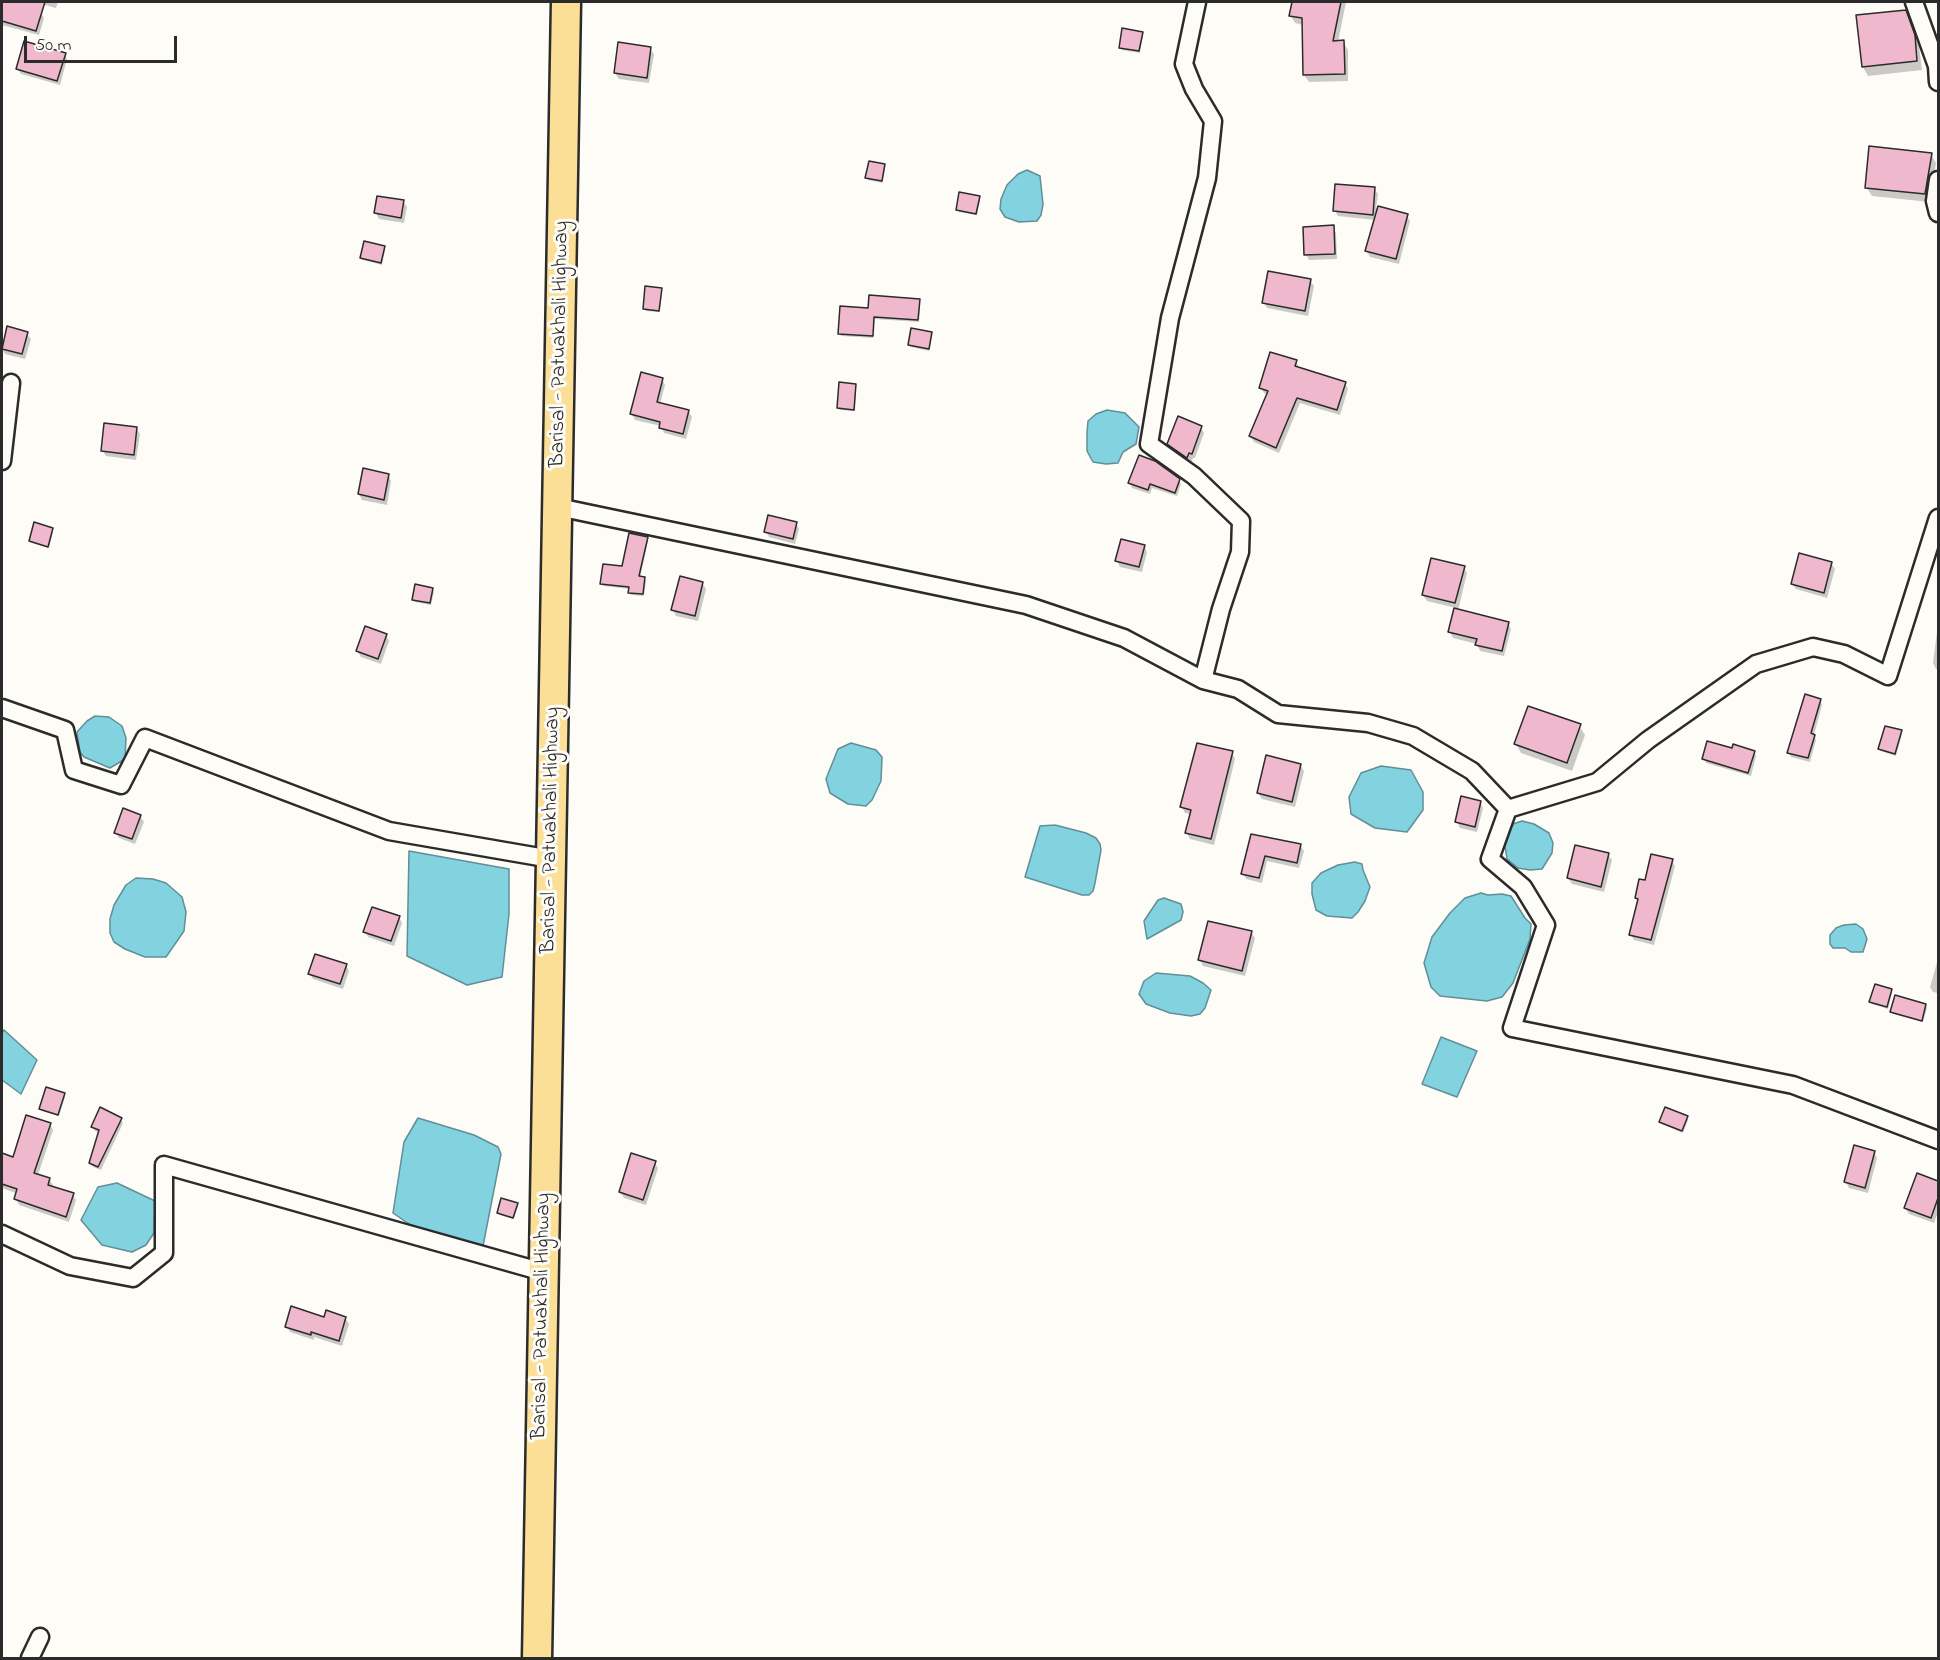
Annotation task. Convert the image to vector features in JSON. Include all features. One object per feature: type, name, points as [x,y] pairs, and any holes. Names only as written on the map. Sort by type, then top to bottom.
[{"type":"highway","name":"Barisal - Patuakhali Highway","points":[[537,1659],[566,2]]},
{"type":"street","points":[[1197,2],[1184,64],[1194,89],[1213,121],[1207,178],[1170,318],[1149,444],[1194,476],[1240,521],[1240,552],[1221,609],[1203,680]]},
{"type":"street","points":[[1914,2],[1937,66],[1938,82]]},
{"type":"street","points":[[1938,180],[1935,201],[1938,213]]},
{"type":"street","points":[[2,461],[11,383]]},
{"type":"street","points":[[558,507],[1026,606],[1124,638],[1203,680],[1238,689],[1278,714],[1368,723],[1413,736],[1472,771],[1508,809]]},
{"type":"street","points":[[1508,809],[1597,782],[1648,740],[1756,664],[1814,647],[1844,654],[1888,676],[1938,518]]},
{"type":"street","points":[[2,708],[65,730],[74,770],[121,785],[145,738],[389,831],[551,859]]},
{"type":"street","points":[[1508,809],[1490,859],[1523,887],[1546,925],[1512,1028],[1793,1085],[1938,1140]]},
{"type":"street","points":[[2,1234],[70,1266],[133,1278],[164,1253],[164,1165],[543,1272]]},
{"type":"street","points":[[30,1659],[40,1637]]},
{"type":"water","points":[[1027,170],[1040,176],[1043,204],[1037,221],[1019,222],[1005,217],[1000,209],[1001,199],[1007,185],[1018,174]]},
{"type":"water","points":[[1107,410],[1125,413],[1139,427],[1136,444],[1123,452],[1118,463],[1093,462],[1087,451],[1088,421],[1096,414]]},
{"type":"water","points":[[95,716],[109,717],[122,726],[126,738],[125,759],[110,768],[84,757],[80,752],[77,732]]},
{"type":"water","points":[[851,743],[876,750],[882,757],[881,781],[872,800],[866,806],[848,804],[830,793],[826,779],[838,749]]},
{"type":"water","points":[[1381,766],[1411,770],[1423,792],[1423,810],[1407,832],[1375,828],[1351,814],[1349,797],[1361,773]]},
{"type":"water","points":[[1522,821],[1534,824],[1549,833],[1553,843],[1552,853],[1542,869],[1518,868],[1507,859],[1505,846],[1507,833],[1513,824]]},
{"type":"water","points":[[1055,825],[1086,833],[1096,838],[1100,844],[1095,883],[1089,895],[1082,895],[1025,877],[1040,826]]},
{"type":"water","points":[[409,851],[509,869],[509,914],[502,977],[467,985],[407,956]]},
{"type":"water","points":[[1355,862],[1362,864],[1370,887],[1358,912],[1352,918],[1327,916],[1316,910],[1312,883],[1321,873],[1338,865]]},
{"type":"water","points":[[136,878],[153,879],[166,883],[182,897],[186,912],[184,931],[166,957],[145,957],[125,949],[114,942],[110,933],[110,919],[114,905],[126,885]]},
{"type":"water","points":[[1481,893],[1511,896],[1531,924],[1530,939],[1513,983],[1502,997],[1487,1001],[1440,996],[1431,987],[1424,963],[1432,937],[1465,898]]},
{"type":"water","points":[[1164,898],[1181,904],[1183,912],[1181,920],[1147,939],[1144,921],[1158,900]]},
{"type":"water","points":[[1856,924],[1863,929],[1867,939],[1863,952],[1833,948],[1830,944],[1830,935],[1836,928]]},
{"type":"water","points":[[1156,973],[1190,976],[1203,983],[1211,990],[1205,1008],[1200,1014],[1191,1016],[1170,1013],[1146,1004],[1139,994],[1144,981]]},
{"type":"water","points":[[4,1030],[37,1060],[21,1094],[2,1080],[2,1033]]},
{"type":"water","points":[[1441,1037],[1477,1051],[1457,1097],[1422,1084]]},
{"type":"water","points":[[418,1118],[474,1135],[498,1147],[501,1154],[483,1246],[425,1235],[393,1213],[404,1142]]},
{"type":"water","points":[[117,1183],[155,1201],[154,1233],[146,1245],[132,1252],[102,1245],[81,1220],[98,1187]]},
{"type":"building","points":[[2,2],[45,2],[36,31],[2,21]]},
{"type":"building","points":[[1292,2],[1341,2],[1333,41],[1344,40],[1345,74],[1303,75],[1302,18],[1289,16]]},
{"type":"building","points":[[1906,10],[1915,35],[1917,61],[1862,67],[1856,15]]},
{"type":"building","points":[[1122,28],[1143,32],[1139,51],[1119,48]]},
{"type":"building","points":[[24,41],[66,53],[57,81],[16,69]]},
{"type":"building","points":[[618,42],[651,47],[647,78],[614,73]]},
{"type":"building","points":[[1869,146],[1932,153],[1925,194],[1865,188]]},
{"type":"building","points":[[869,161],[885,164],[882,181],[865,178]]},
{"type":"building","points":[[1335,184],[1375,187],[1373,215],[1333,211]]},
{"type":"building","points":[[959,192],[980,196],[976,214],[956,210]]},
{"type":"building","points":[[377,196],[404,200],[401,218],[374,213]]},
{"type":"building","points":[[1378,206],[1408,214],[1396,259],[1365,251]]},
{"type":"building","points":[[1334,225],[1335,254],[1304,255],[1303,227]]},
{"type":"building","points":[[364,241],[385,246],[381,263],[360,258]]},
{"type":"building","points":[[1268,271],[1311,279],[1305,311],[1262,303]]},
{"type":"building","points":[[645,286],[662,288],[659,311],[643,309]]},
{"type":"building","points":[[869,295],[920,299],[918,320],[874,317],[873,336],[838,334],[840,306],[868,308]]},
{"type":"building","points":[[7,326],[28,332],[22,354],[2,349]]},
{"type":"building","points":[[911,328],[932,332],[929,349],[908,345]]},
{"type":"building","points":[[1270,352],[1297,360],[1295,366],[1346,382],[1337,410],[1297,398],[1276,448],[1249,436],[1268,391],[1259,388]]},
{"type":"building","points":[[641,372],[663,378],[657,402],[689,410],[683,434],[659,428],[660,422],[630,414]]},
{"type":"building","points":[[839,382],[856,384],[854,410],[837,408]]},
{"type":"building","points":[[1178,416],[1202,426],[1192,454],[1189,453],[1187,458],[1167,444]]},
{"type":"building","points":[[104,423],[137,427],[134,455],[101,451]]},
{"type":"building","points":[[1139,455],[1155,461],[1180,479],[1175,493],[1150,484],[1148,490],[1128,483]]},
{"type":"building","points":[[363,468],[389,474],[384,500],[358,494]]},
{"type":"building","points":[[768,515],[797,522],[793,539],[764,532]]},
{"type":"building","points":[[34,522],[53,528],[48,547],[29,541]]},
{"type":"building","points":[[629,533],[648,537],[639,576],[645,577],[643,594],[628,593],[629,587],[600,584],[603,564],[622,566]]},
{"type":"building","points":[[1121,539],[1145,545],[1139,567],[1115,561]]},
{"type":"building","points":[[1799,553],[1832,562],[1824,593],[1791,584]]},
{"type":"building","points":[[1431,558],[1465,566],[1455,603],[1422,595]]},
{"type":"building","points":[[680,576],[703,582],[695,616],[671,610]]},
{"type":"building","points":[[415,584],[433,588],[430,603],[412,600]]},
{"type":"building","points":[[1454,608],[1509,622],[1502,651],[1475,645],[1477,639],[1448,632]]},
{"type":"building","points":[[365,626],[387,634],[378,659],[356,651]]},
{"type":"building","points":[[1805,694],[1821,699],[1811,733],[1815,735],[1808,758],[1787,753]]},
{"type":"building","points":[[1528,706],[1581,724],[1567,763],[1514,744]]},
{"type":"building","points":[[1885,726],[1902,730],[1895,754],[1878,749]]},
{"type":"building","points":[[1707,741],[1732,748],[1733,744],[1755,751],[1748,773],[1702,759]]},
{"type":"building","points":[[1197,743],[1233,751],[1211,839],[1185,833],[1191,810],[1180,807]]},
{"type":"building","points":[[1266,755],[1301,764],[1292,802],[1257,793]]},
{"type":"building","points":[[1461,796],[1481,801],[1475,827],[1455,822]]},
{"type":"building","points":[[123,808],[141,815],[132,839],[114,833]]},
{"type":"building","points":[[1251,834],[1301,844],[1297,863],[1265,856],[1259,878],[1241,874]]},
{"type":"building","points":[[1575,845],[1609,853],[1601,887],[1567,878]]},
{"type":"building","points":[[1651,854],[1673,859],[1651,940],[1629,935],[1638,899],[1635,898],[1639,879],[1645,880]]},
{"type":"building","points":[[372,907],[400,916],[391,941],[363,932]]},
{"type":"building","points":[[1208,921],[1252,931],[1242,971],[1198,960]]},
{"type":"building","points":[[315,954],[347,964],[340,984],[308,974]]},
{"type":"building","points":[[1875,984],[1892,989],[1887,1007],[1869,1002]]},
{"type":"building","points":[[1895,995],[1926,1004],[1922,1021],[1890,1012]]},
{"type":"building","points":[[46,1087],[65,1093],[58,1115],[39,1109]]},
{"type":"building","points":[[100,1107],[122,1118],[98,1167],[89,1163],[99,1130],[91,1127]]},
{"type":"building","points":[[1665,1107],[1688,1116],[1682,1131],[1659,1122]]},
{"type":"building","points":[[26,1115],[51,1123],[34,1173],[50,1178],[48,1185],[74,1193],[66,1217],[14,1199],[17,1189],[2,1184],[2,1153],[13,1157]]},
{"type":"building","points":[[1854,1145],[1875,1151],[1865,1188],[1844,1182]]},
{"type":"building","points":[[631,1153],[656,1161],[643,1200],[619,1192]]},
{"type":"building","points":[[1917,1173],[1938,1181],[1938,1198],[1931,1218],[1904,1208]]},
{"type":"building","points":[[501,1198],[518,1203],[513,1218],[497,1213]]},
{"type":"building","points":[[291,1306],[324,1317],[326,1310],[346,1317],[339,1341],[285,1327]]}]
